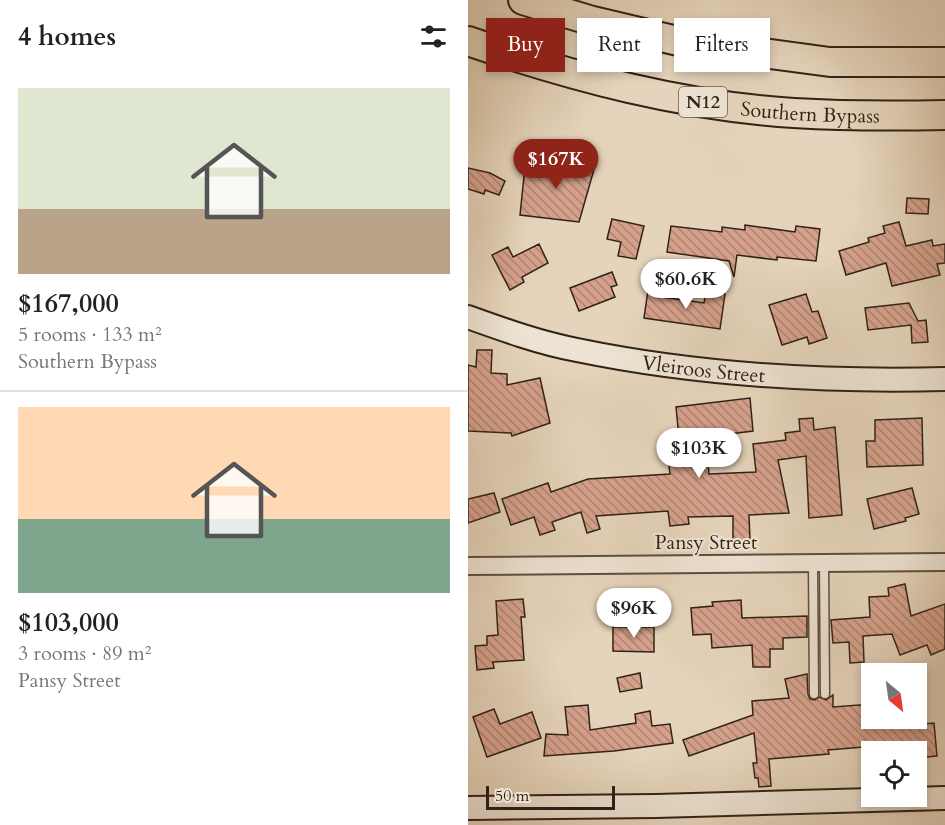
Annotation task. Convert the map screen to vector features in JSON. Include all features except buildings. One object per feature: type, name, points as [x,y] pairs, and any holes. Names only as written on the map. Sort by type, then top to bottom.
[{"type":"highway","points":[[523,0],[589,20],[682,42],[830,62],[945,62]]},
{"type":"highway","name":"Southern Bypass","points":[[468,41],[530,63],[591,79],[710,103],[802,113],[869,117],[945,115]]},
{"type":"street","name":"Vleiroos Street","points":[[468,317],[525,337],[576,350],[680,367],[743,375],[795,378],[945,379]]},
{"type":"street","name":"Pansy Street","points":[[468,566],[945,562]]},
{"type":"street","points":[[468,808],[679,806],[945,798]]},
{"type":"lane","points":[[819,562],[825,694]]},
{"type":"lane","points":[[814,694],[819,562]]}]
